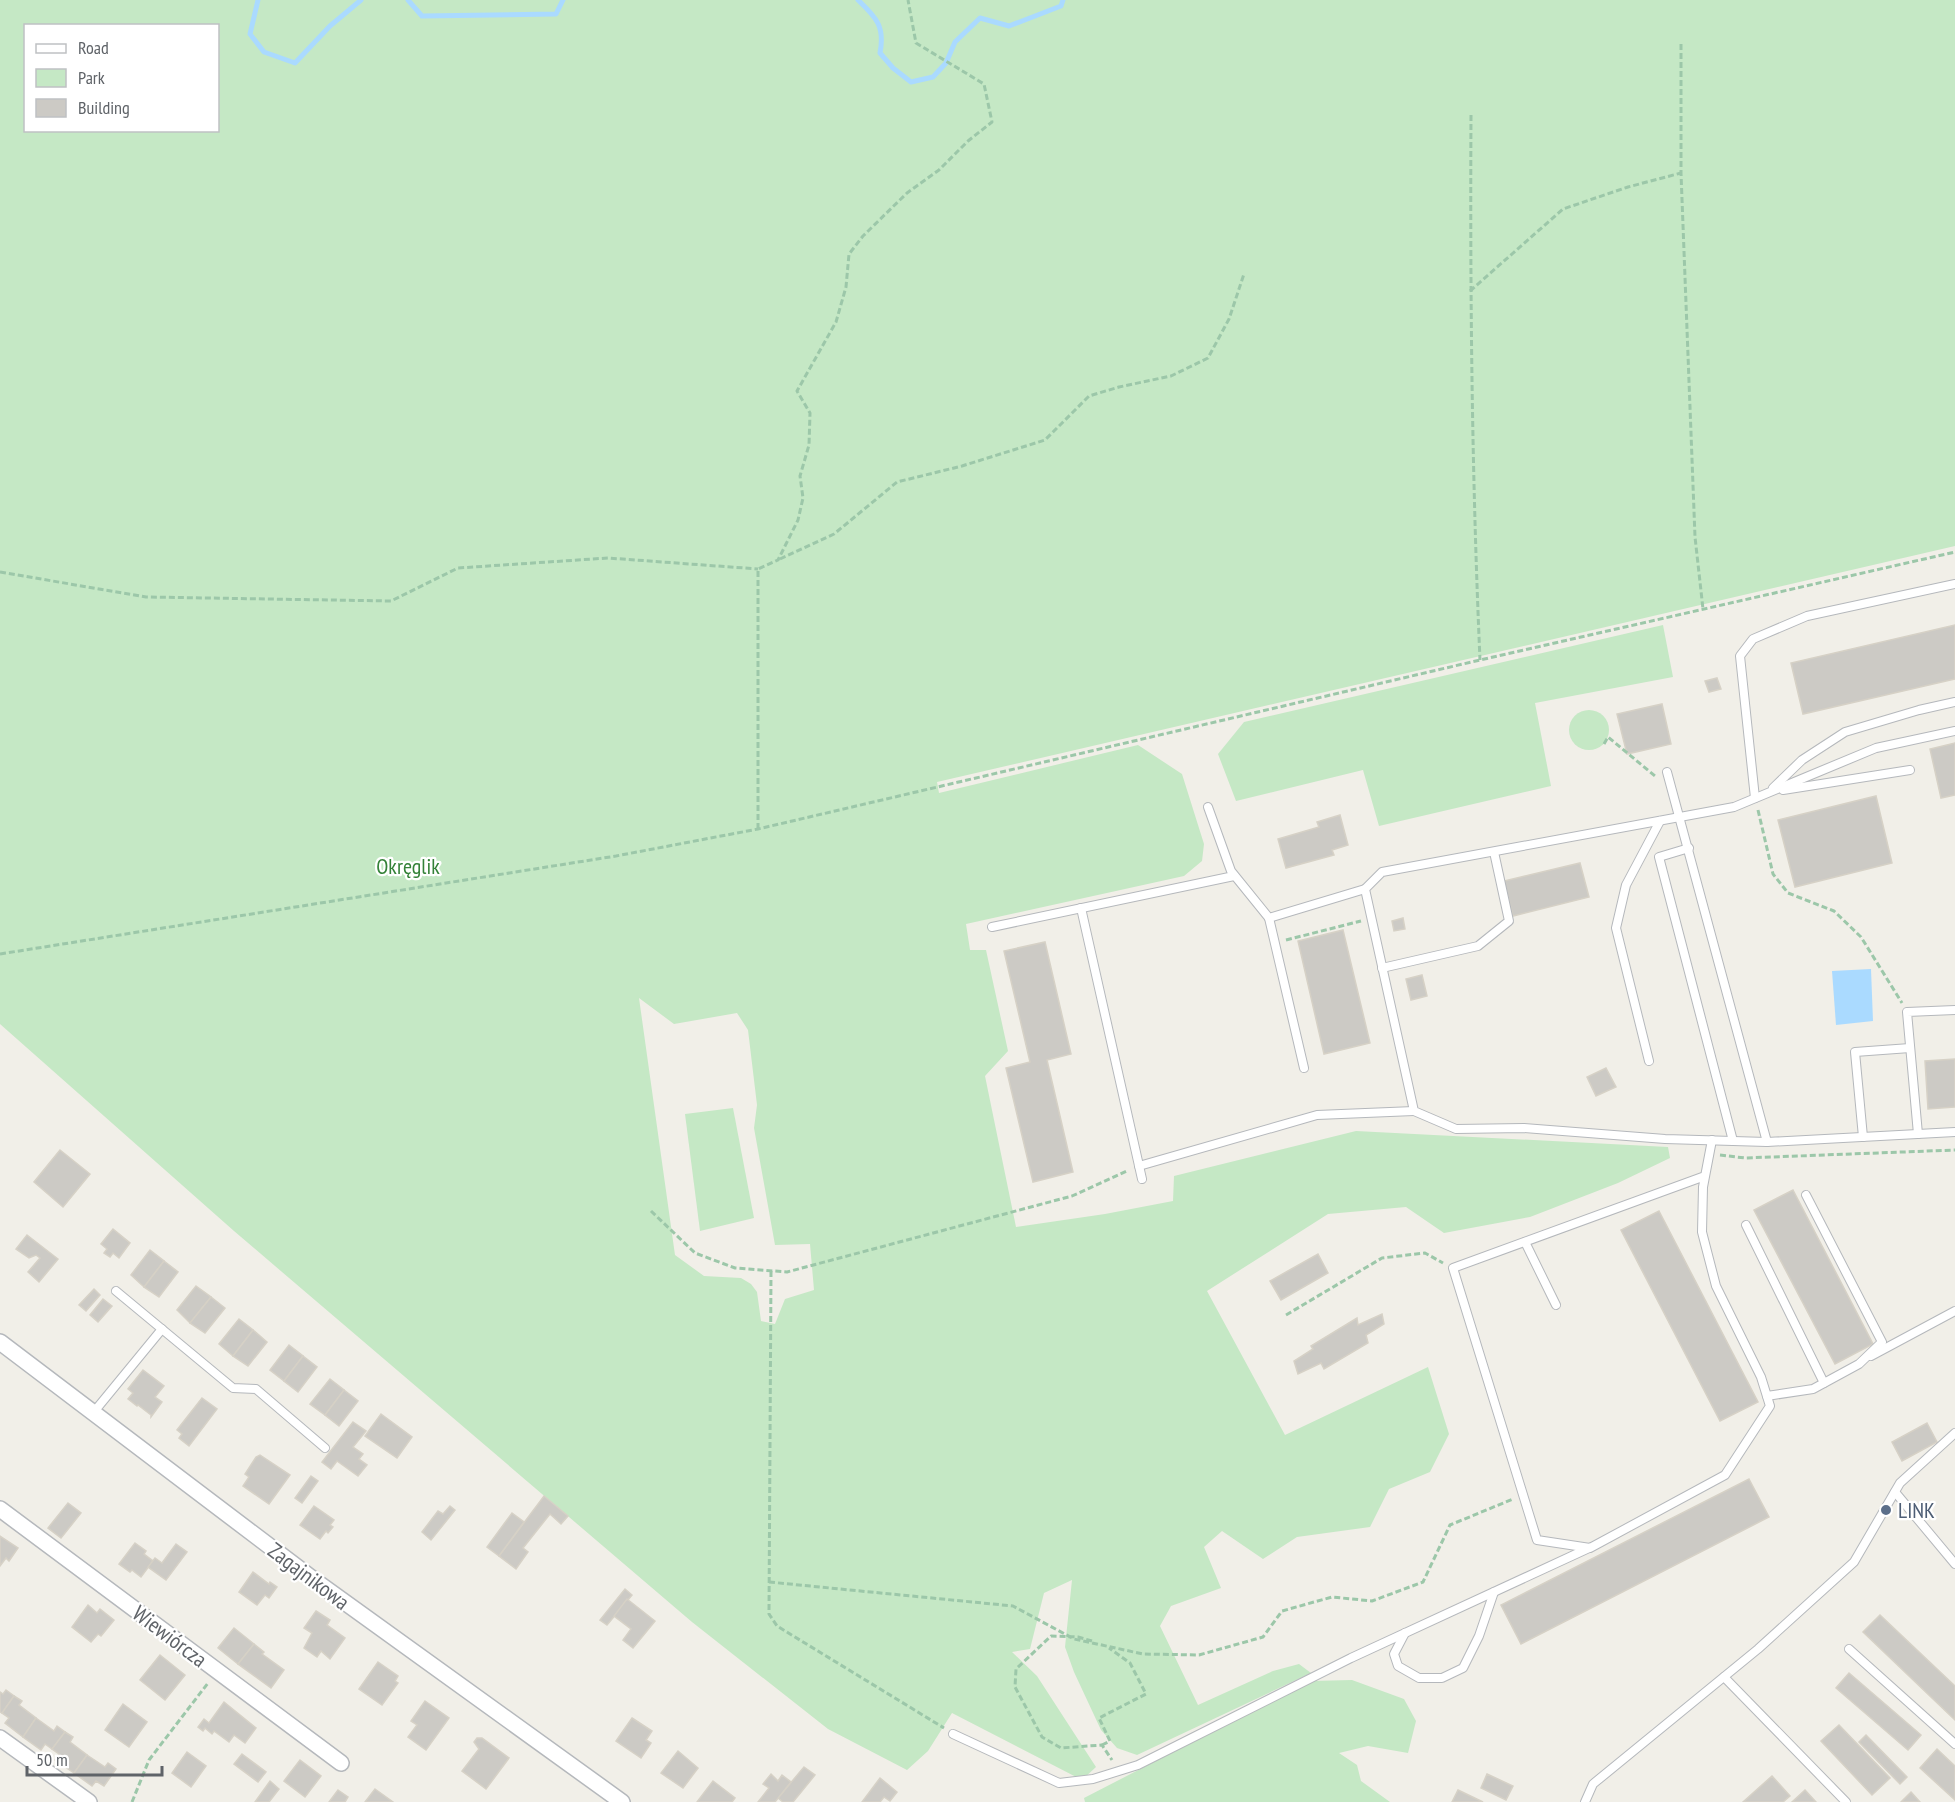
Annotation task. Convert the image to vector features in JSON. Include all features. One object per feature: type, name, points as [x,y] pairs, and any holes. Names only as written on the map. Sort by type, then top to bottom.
[{"type":"street","name":"Zagajnikowa","points":[[0,1342],[314,1580],[622,1802]]},
{"type":"street","name":"Wiewiórcza","points":[[0,1509],[341,1763]]},
{"type":"street","points":[[0,1738],[89,1802]]},
{"type":"lane","points":[[1755,798],[1740,656],[1753,639],[1807,616],[1955,584]]},
{"type":"lane","points":[[1770,792],[1802,760],[1845,732],[1955,702]]},
{"type":"lane","points":[[1269,918],[1365,889],[1382,872],[1734,807],[1876,748],[1955,731]]},
{"type":"lane","points":[[1770,792],[1910,770]]},
{"type":"lane","points":[[1667,772],[1767,1142]]},
{"type":"lane","points":[[1208,807],[1231,871],[1269,918],[1304,1068]]},
{"type":"lane","points":[[1649,1061],[1616,928],[1626,885],[1660,821]]},
{"type":"lane","points":[[1689,848],[1659,857],[1733,1141]]},
{"type":"lane","points":[[1383,968],[1478,946],[1509,921],[1494,852]]},
{"type":"lane","points":[[992,927],[1234,876]]},
{"type":"lane","points":[[1365,889],[1414,1111]]},
{"type":"lane","points":[[1081,908],[1142,1179]]},
{"type":"lane","points":[[1918,1134],[1907,1012],[1955,1010]]},
{"type":"lane","points":[[1863,1137],[1855,1052],[1910,1048]]},
{"type":"lane","points":[[1139,1166],[1317,1115],[1414,1111],[1456,1128],[1524,1128],[1619,1136],[1767,1142],[1955,1132]]},
{"type":"lane","points":[[953,1734],[1059,1783],[1093,1779],[1138,1765],[1351,1658],[1590,1548],[1725,1475],[1770,1406],[1761,1377],[1716,1286],[1702,1232],[1705,1176],[1713,1140]]},
{"type":"lane","points":[[1590,1548],[1537,1540],[1453,1268],[1705,1176]]},
{"type":"lane","points":[[1806,1195],[1882,1342],[1862,1361]]},
{"type":"lane","points":[[1746,1225],[1824,1383]]},
{"type":"lane","points":[[1525,1242],[1556,1305]]},
{"type":"lane","points":[[116,1291],[233,1388],[256,1389],[325,1448]]},
{"type":"lane","points":[[1767,1396],[1813,1389],[1955,1311]]},
{"type":"lane","points":[[93,1413],[162,1329]]},
{"type":"lane","points":[[1585,1802],[1593,1784],[1758,1649],[1854,1562],[1900,1483],[1955,1433]]},
{"type":"lane","points":[[1895,1492],[1955,1564]]},
{"type":"lane","points":[[1405,1633],[1394,1654],[1398,1666],[1419,1678],[1442,1678],[1463,1668],[1479,1636],[1494,1592]]},
{"type":"lane","points":[[1849,1649],[1955,1744]]},
{"type":"lane","points":[[1724,1677],[1846,1802]]},
{"type":"path","points":[[778,560],[798,520],[803,498],[800,476],[809,445],[810,413],[797,391],[836,322],[846,287],[849,254],[863,236],[907,193],[939,170],[968,141],[993,122],[984,84],[916,43],[908,0]]},
{"type":"path","points":[[1682,44],[1681,173],[1695,537],[1703,609]]},
{"type":"path","points":[[1471,115],[1470,291],[1480,660]]},
{"type":"path","points":[[1470,291],[1563,209],[1628,187],[1681,173]]},
{"type":"path","points":[[0,572],[146,597],[391,601],[458,568],[608,558],[758,568],[834,534],[897,482],[962,466],[1045,440],[1089,396],[1171,376],[1208,358],[1229,319],[1244,274]]},
{"type":"path","points":[[0,954],[592,860],[758,829],[1480,660],[1955,552]]},
{"type":"path","points":[[758,568],[758,829]]},
{"type":"path","points":[[1604,744],[1608,737],[1673,790]]},
{"type":"path","points":[[1755,798],[1773,874],[1788,892],[1834,911],[1861,937],[1907,1012]]},
{"type":"path","points":[[1275,943],[1371,918]]},
{"type":"path","points":[[1710,1154],[1745,1158],[1955,1150]]},
{"type":"path","points":[[651,1211],[696,1253],[735,1268],[788,1272],[1072,1196],[1139,1166]]},
{"type":"path","points":[[1286,1314],[1382,1258],[1425,1253],[1453,1268]]},
{"type":"path","points":[[771,1271],[769,1614],[777,1626],[953,1734]]},
{"type":"path","points":[[769,1582],[1013,1606],[1074,1639],[1143,1654],[1199,1655],[1263,1637],[1282,1611],[1332,1597],[1372,1601],[1423,1582],[1450,1525],[1523,1495]]},
{"type":"path","points":[[1051,1636],[1078,1636],[1107,1646],[1130,1663],[1146,1694],[1099,1718],[1110,1740],[1102,1745],[1061,1748],[1042,1737],[1015,1687],[1016,1669],[1051,1636]]},
{"type":"path","points":[[132,1802],[149,1760],[217,1672]]},
{"type":"path","points":[[1102,1745],[1120,1771]]},
{"type":"green space","name":"Okręglik","points":[[0,0],[1955,0],[1955,546],[937,782],[939,793],[1138,745],[1182,774],[1204,844],[1202,861],[1184,876],[966,924],[970,950],[986,950],[1008,1051],[985,1076],[1016,1227],[1173,1201],[1174,1176],[1356,1131],[1668,1147],[1670,1158],[1618,1183],[1530,1217],[1444,1233],[1406,1207],[1328,1214],[1207,1291],[1285,1435],[1428,1367],[1449,1434],[1430,1472],[1389,1489],[1370,1527],[1297,1537],[1263,1559],[1222,1531],[1204,1547],[1221,1588],[1171,1606],[1160,1626],[1198,1705],[1273,1671],[1299,1664],[1311,1673],[1137,1755],[1117,1748],[1101,1730],[1065,1647],[1072,1580],[1044,1593],[1030,1649],[1012,1652],[1037,1676],[1096,1767],[1082,1780],[952,1713],[928,1751],[907,1770],[828,1729],[692,1622],[234,1231],[0,1024]],"holes":[[[639,998],[674,1024],[737,1013],[748,1030],[757,1105],[754,1128],[775,1245],[810,1244],[814,1290],[785,1299],[775,1324],[761,1321],[757,1292],[751,1284],[741,1278],[704,1276],[675,1255]]]},
{"type":"green space","points":[[1663,625],[1673,677],[1535,703],[1551,786],[1379,826],[1363,770],[1236,801],[1218,754],[1244,722]]},
{"type":"green space","points":[[1589,710],[1603,716],[1609,730],[1603,744],[1589,750],[1575,744],[1569,730],[1575,716]]},
{"type":"green space","points":[[733,1108],[754,1218],[700,1231],[685,1114]]},
{"type":"green space","points":[[1352,1680],[1404,1699],[1416,1721],[1408,1753],[1368,1746],[1339,1753],[1357,1765],[1361,1781],[1390,1802],[1085,1802],[1084,1798],[1311,1681]]},
{"type":"water","points":[[1871,969],[1873,1021],[1836,1025],[1832,971]]},
{"type":"building","points":[[1955,625],[1955,679],[1803,714],[1791,663]]},
{"type":"building","points":[[1717,678],[1721,689],[1709,692],[1705,681]]},
{"type":"building","points":[[1662,704],[1671,744],[1627,754],[1617,714]]},
{"type":"building","points":[[1955,743],[1955,795],[1941,798],[1930,749]]},
{"type":"building","points":[[1876,796],[1892,863],[1795,887],[1778,820]]},
{"type":"building","points":[[1340,815],[1348,845],[1332,850],[1334,855],[1286,868],[1278,839],[1319,827],[1317,822]]},
{"type":"building","points":[[1580,863],[1589,897],[1513,916],[1504,881]]},
{"type":"building","points":[[1403,918],[1405,929],[1394,931],[1392,921]]},
{"type":"building","points":[[1343,930],[1370,1043],[1324,1054],[1298,941]]},
{"type":"building","points":[[1045,942],[1071,1054],[1047,1060],[1073,1172],[1033,1182],[1006,1068],[1030,1062],[1004,951]]},
{"type":"building","points":[[1422,975],[1427,996],[1411,1000],[1406,979]]},
{"type":"building","points":[[1955,1059],[1955,1107],[1928,1109],[1925,1061]]},
{"type":"building","points":[[1606,1068],[1616,1087],[1596,1096],[1587,1077]]},
{"type":"building","points":[[60,1150],[90,1174],[63,1207],[34,1182]]},
{"type":"building","points":[[1793,1190],[1873,1344],[1835,1364],[1754,1210]]},
{"type":"building","points":[[1659,1211],[1758,1402],[1720,1421],[1621,1230]]},
{"type":"building","points":[[113,1229],[130,1243],[119,1258],[113,1253],[110,1257],[104,1253],[107,1249],[101,1244]]},
{"type":"building","points":[[27,1235],[58,1259],[39,1282],[28,1272],[40,1258],[36,1255],[29,1258],[16,1249]]},
{"type":"building","points":[[150,1250],[164,1261],[144,1287],[131,1275]]},
{"type":"building","points":[[1318,1254],[1328,1273],[1281,1300],[1270,1281]]},
{"type":"building","points":[[164,1261],[178,1272],[159,1297],[144,1287]]},
{"type":"building","points":[[196,1286],[211,1297],[190,1323],[177,1310]]},
{"type":"building","points":[[94,1289],[100,1295],[86,1311],[79,1305]]},
{"type":"building","points":[[211,1297],[225,1308],[205,1333],[190,1323]]},
{"type":"building","points":[[103,1299],[112,1306],[98,1322],[90,1315]]},
{"type":"building","points":[[1382,1314],[1384,1324],[1366,1335],[1368,1343],[1324,1369],[1321,1363],[1298,1374],[1294,1361],[1313,1349],[1311,1346],[1357,1318],[1358,1325]]},
{"type":"building","points":[[239,1319],[253,1330],[233,1356],[219,1344]]},
{"type":"building","points":[[253,1330],[267,1342],[248,1366],[233,1356]]},
{"type":"building","points":[[289,1345],[303,1356],[284,1381],[270,1370]]},
{"type":"building","points":[[303,1356],[317,1367],[298,1392],[284,1381]]},
{"type":"building","points":[[143,1370],[164,1386],[155,1397],[162,1402],[151,1417],[128,1399],[133,1393],[128,1389]]},
{"type":"building","points":[[330,1379],[344,1390],[325,1415],[310,1404]]},
{"type":"building","points":[[344,1390],[358,1401],[339,1426],[325,1415]]},
{"type":"building","points":[[202,1398],[217,1409],[189,1446],[179,1438],[182,1434],[177,1430]]},
{"type":"building","points":[[381,1414],[412,1437],[397,1458],[365,1436]]},
{"type":"building","points":[[353,1422],[366,1431],[353,1447],[363,1454],[359,1459],[367,1465],[358,1476],[337,1461],[331,1469],[322,1462]]},
{"type":"building","points":[[1927,1423],[1937,1442],[1902,1461],[1892,1442]]},
{"type":"building","points":[[260,1455],[290,1475],[269,1504],[243,1486],[249,1477],[245,1474],[256,1457]]},
{"type":"building","points":[[311,1476],[318,1481],[302,1503],[295,1498]]},
{"type":"building","points":[[1749,1479],[1769,1517],[1521,1644],[1501,1605]]},
{"type":"building","points":[[544,1496],[568,1516],[561,1524],[550,1514],[523,1548],[528,1552],[516,1569],[499,1556]]},
{"type":"building","points":[[68,1503],[81,1513],[61,1538],[48,1528]]},
{"type":"building","points":[[314,1506],[334,1520],[330,1525],[333,1527],[328,1533],[326,1531],[320,1539],[300,1525]]},
{"type":"building","points":[[450,1506],[455,1510],[431,1540],[422,1532],[438,1511],[443,1514]]},
{"type":"building","points":[[512,1513],[524,1522],[499,1556],[487,1547]]},
{"type":"building","points":[[0,1536],[18,1548],[9,1561],[6,1558],[0,1566]]},
{"type":"building","points":[[135,1543],[146,1551],[144,1554],[153,1561],[141,1577],[119,1564]]},
{"type":"building","points":[[176,1544],[187,1552],[166,1580],[148,1567],[155,1558],[162,1563]]},
{"type":"building","points":[[253,1572],[277,1587],[269,1598],[265,1595],[257,1605],[239,1592]]},
{"type":"building","points":[[625,1589],[632,1595],[607,1625],[600,1620]]},
{"type":"building","points":[[627,1599],[655,1621],[633,1648],[623,1640],[631,1629],[614,1616]]},
{"type":"building","points":[[88,1605],[97,1613],[100,1609],[114,1620],[101,1636],[98,1634],[91,1642],[72,1627]]},
{"type":"building","points":[[316,1611],[330,1620],[327,1625],[345,1638],[330,1659],[321,1651],[317,1657],[304,1648],[312,1633],[304,1628]]},
{"type":"building","points":[[1880,1615],[1955,1686],[1955,1720],[1863,1632]]},
{"type":"building","points":[[234,1628],[254,1644],[238,1664],[218,1648]]},
{"type":"building","points":[[254,1644],[264,1652],[262,1654],[284,1670],[271,1688],[238,1664]]},
{"type":"building","points":[[160,1655],[185,1675],[165,1700],[140,1680]]},
{"type":"building","points":[[378,1662],[398,1676],[395,1681],[398,1683],[382,1705],[359,1689]]},
{"type":"building","points":[[1849,1673],[1921,1735],[1908,1750],[1836,1688]]},
{"type":"building","points":[[6,1690],[14,1696],[2,1713],[0,1712],[0,1692],[3,1694]]},
{"type":"building","points":[[14,1696],[22,1701],[19,1705],[36,1718],[23,1737],[5,1723],[9,1718],[2,1713]]},
{"type":"building","points":[[425,1701],[449,1718],[426,1750],[408,1737],[417,1725],[411,1721]]},
{"type":"building","points":[[224,1702],[256,1728],[245,1743],[234,1735],[229,1742],[214,1731],[212,1734],[205,1728],[203,1731],[198,1727],[204,1719],[209,1723]]},
{"type":"building","points":[[123,1704],[147,1722],[129,1747],[105,1730]]},
{"type":"building","points":[[36,1718],[54,1731],[57,1726],[65,1732],[52,1749],[45,1744],[41,1750],[23,1737]]},
{"type":"building","points":[[632,1718],[652,1731],[646,1740],[651,1743],[641,1758],[616,1741]]},
{"type":"building","points":[[1839,1725],[1890,1778],[1872,1795],[1821,1741]]},
{"type":"building","points":[[65,1732],[73,1737],[70,1742],[87,1755],[74,1773],[55,1760],[59,1754],[52,1749]]},
{"type":"building","points":[[1866,1735],[1907,1777],[1900,1784],[1859,1742]]},
{"type":"building","points":[[477,1738],[482,1738],[509,1758],[486,1789],[462,1771],[479,1749],[474,1742]]},
{"type":"building","points":[[1937,1749],[1955,1766],[1955,1800],[1920,1768]]},
{"type":"building","points":[[678,1751],[698,1768],[683,1788],[661,1773]]},
{"type":"building","points":[[187,1752],[206,1766],[191,1787],[172,1773]]},
{"type":"building","points":[[242,1754],[266,1772],[258,1782],[234,1764]]},
{"type":"building","points":[[87,1755],[105,1767],[108,1763],[116,1769],[104,1786],[96,1781],[92,1786],[74,1773]]},
{"type":"building","points":[[300,1760],[321,1776],[305,1797],[284,1781]]},
{"type":"building","points":[[804,1767],[815,1775],[793,1802],[783,1802],[778,1798]]},
{"type":"building","points":[[771,1774],[778,1781],[782,1775],[791,1782],[775,1802],[758,1802],[769,1788],[763,1784]]},
{"type":"building","points":[[1487,1774],[1513,1786],[1506,1800],[1481,1788]]},
{"type":"building","points":[[1772,1776],[1790,1796],[1783,1802],[1743,1802]]},
{"type":"building","points":[[880,1778],[897,1792],[890,1801],[884,1797],[880,1802],[862,1802]]},
{"type":"building","points":[[270,1781],[279,1789],[269,1802],[255,1802]]},
{"type":"building","points":[[713,1781],[735,1798],[732,1802],[697,1802]]},
{"type":"building","points":[[375,1789],[393,1802],[365,1802]]},
{"type":"building","points":[[338,1790],[348,1797],[345,1802],[329,1802]]},
{"type":"building","points":[[1458,1790],[1483,1802],[1452,1802]]},
{"type":"building","points":[[1805,1790],[1816,1802],[1792,1802]]},
{"type":"building","points":[[1911,1792],[1920,1802],[1901,1802]]},
{"type":"waterway","points":[[258,0],[250,34],[264,52],[295,63],[330,26],[361,0]]},
{"type":"waterway","points":[[408,0],[422,16],[556,14],[563,0]]},
{"type":"waterway","points":[[858,0],[878,24],[881,36],[880,53],[893,68],[911,82],[933,77],[946,63],[955,42],[980,18],[1009,26],[1061,6],[1063,0]]},
{"type":"place","name":"LINK","points":[[1886,1510]]}]
